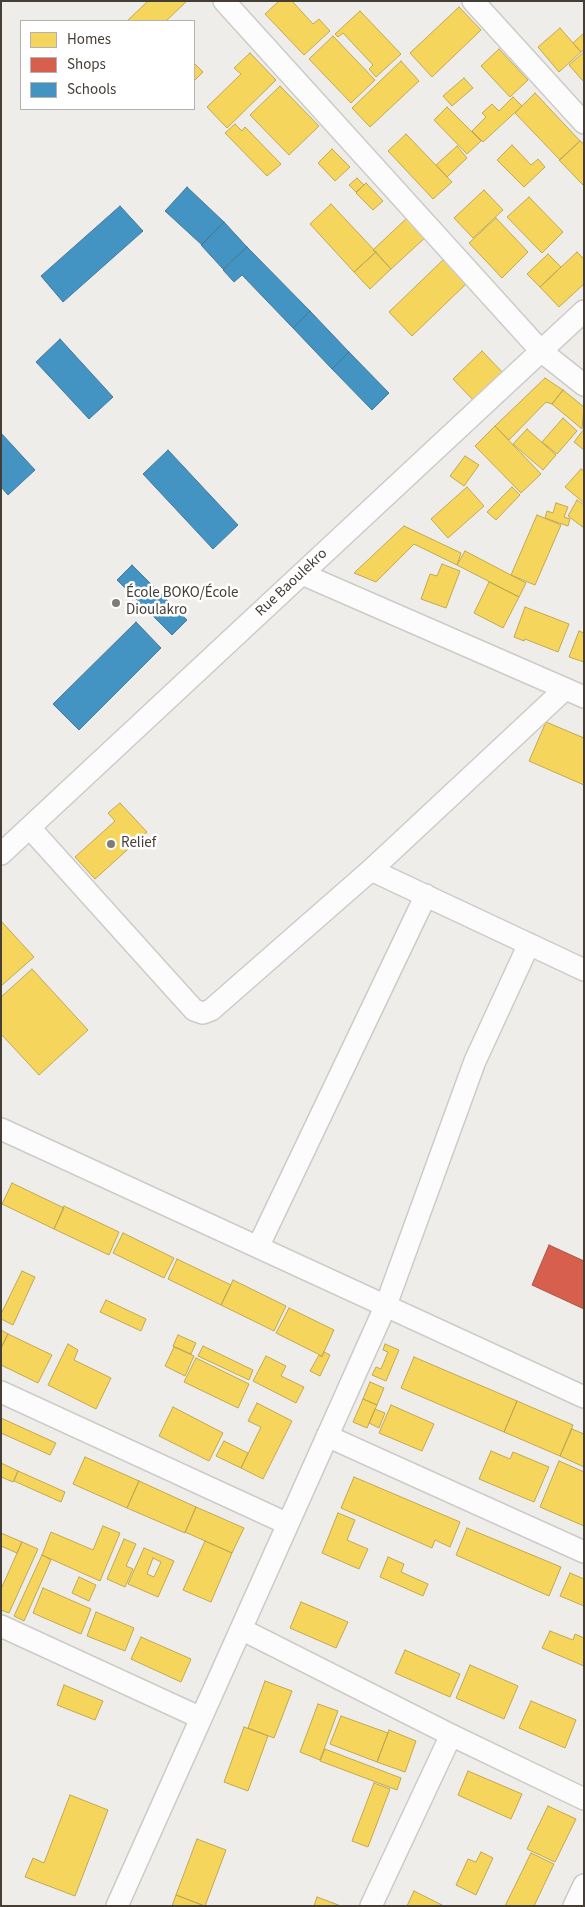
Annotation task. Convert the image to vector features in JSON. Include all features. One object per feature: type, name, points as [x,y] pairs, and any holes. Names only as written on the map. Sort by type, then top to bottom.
[{"type":"street","points":[[224,1],[541,351],[584,386]]},
{"type":"street","points":[[473,1],[584,123]]},
{"type":"street","name":"Rue Baoulekro","points":[[1,854],[584,312]]},
{"type":"street","points":[[30,828],[194,1010],[203,1013],[211,1010],[574,693],[302,574]]},
{"type":"street","points":[[371,870],[584,970]]},
{"type":"street","points":[[258,1247],[426,895]]},
{"type":"street","points":[[117,1906],[386,1305],[475,1061],[529,944]]},
{"type":"street","points":[[1,1129],[584,1397]]},
{"type":"street","points":[[1,1392],[288,1524]]},
{"type":"street","points":[[327,1436],[584,1552]]},
{"type":"street","points":[[1,1626],[201,1718]]},
{"type":"street","points":[[241,1629],[451,1735],[584,1799]]},
{"type":"street","points":[[371,1906],[451,1735]]},
{"type":"street","points":[[574,1906],[584,1886]]},
{"type":"building: Homes","points":[[148,1],[187,1],[167,20],[128,20]]},
{"type":"building: Homes","points":[[279,1],[292,1],[313,24],[319,19],[330,31],[304,55],[265,14]]},
{"type":"building: Homes","points":[[459,7],[481,30],[432,77],[410,53]]},
{"type":"building: Homes","points":[[360,11],[401,54],[376,77],[369,69],[373,65],[343,33],[338,37],[335,34]]},
{"type":"building: Homes","points":[[560,28],[581,52],[559,72],[538,47]]},
{"type":"building: Homes","points":[[584,33],[584,50],[581,52],[573,43]]},
{"type":"building: Homes","points":[[333,36],[375,80],[351,103],[309,59]]},
{"type":"building: Homes","points":[[499,49],[528,80],[510,97],[481,66]]},
{"type":"building: Homes","points":[[584,52],[584,82],[569,65]]},
{"type":"building: Homes","points":[[250,53],[276,80],[227,128],[207,107],[241,74],[234,68]]},
{"type":"building: Homes","points":[[401,61],[419,81],[370,127],[352,108]]},
{"type":"building: Homes","points":[[195,64],[203,72],[195,80]]},
{"type":"building: Homes","points":[[464,78],[473,88],[452,106],[443,96]]},
{"type":"building: Homes","points":[[280,86],[319,126],[289,155],[250,115]]},
{"type":"building: Homes","points":[[535,93],[580,141],[560,160],[515,113]]},
{"type":"building: Homes","points":[[513,97],[522,106],[483,142],[472,131],[486,117],[482,113],[492,104],[499,111]]},
{"type":"building: Homes","points":[[447,107],[481,141],[467,154],[434,120]]},
{"type":"building: Homes","points":[[235,124],[242,131],[245,127],[281,164],[267,176],[225,133]]},
{"type":"building: Homes","points":[[406,134],[452,182],[433,199],[388,151]]},
{"type":"building: Homes","points":[[580,141],[584,144],[584,186],[559,160]]},
{"type":"building: Homes","points":[[512,145],[531,165],[538,159],[545,167],[524,187],[497,160]]},
{"type":"building: Homes","points":[[457,146],[467,158],[447,177],[436,165]]},
{"type":"building: Homes","points":[[332,149],[350,167],[335,181],[318,163]]},
{"type":"building: Homes","points":[[357,178],[364,185],[356,192],[349,185]]},
{"type":"building: Homes","points":[[366,183],[383,201],[373,210],[356,193]]},
{"type":"building: Homes","points":[[484,190],[503,210],[473,238],[454,218]]},
{"type":"building: Homes","points":[[529,197],[563,232],[542,253],[507,217]]},
{"type":"building: Homes","points":[[331,204],[376,252],[354,272],[310,224]]},
{"type":"building: Homes","points":[[409,216],[427,236],[391,269],[373,250]]},
{"type":"building: Homes","points":[[496,218],[528,252],[502,278],[469,243]]},
{"type":"building: Homes","points":[[376,252],[391,269],[370,289],[354,272]]},
{"type":"building: Homes","points":[[577,252],[584,259],[584,284],[559,307],[540,287]]},
{"type":"building: Homes","points":[[548,254],[561,267],[540,287],[527,274]]},
{"type":"building: Homes","points":[[444,259],[467,283],[412,336],[389,312]]},
{"type":"building: Homes","points":[[482,351],[505,375],[476,403],[453,379]]},
{"type":"building: Homes","points":[[545,378],[563,390],[552,404],[546,402],[509,440],[495,426]]},
{"type":"building: Homes","points":[[563,390],[584,407],[582,429],[552,404]]},
{"type":"building: Homes","points":[[563,418],[577,431],[557,454],[542,442]]},
{"type":"building: Homes","points":[[495,426],[541,474],[521,493],[475,446]]},
{"type":"building: Homes","points":[[527,429],[556,455],[543,470],[513,444]]},
{"type":"building: Homes","points":[[584,429],[584,450],[574,442]]},
{"type":"building: Homes","points":[[465,456],[479,465],[464,486],[450,476]]},
{"type":"building: Homes","points":[[581,469],[584,471],[584,503],[565,487]]},
{"type":"building: Homes","points":[[467,487],[484,506],[448,538],[431,519]]},
{"type":"building: Homes","points":[[512,487],[520,495],[496,520],[487,512]]},
{"type":"building: Homes","points":[[577,500],[584,505],[584,528],[568,516]]},
{"type":"building: Homes","points":[[556,503],[568,507],[564,517],[570,519],[568,526],[545,518],[547,511],[553,513]]},
{"type":"building: Homes","points":[[537,515],[561,525],[535,585],[511,575]]},
{"type":"building: Homes","points":[[404,526],[461,553],[457,565],[414,544],[376,582],[354,573]]},
{"type":"building: Homes","points":[[465,551],[526,583],[519,597],[457,565]]},
{"type":"building: Homes","points":[[442,564],[460,571],[446,608],[421,599],[430,574],[437,576]]},
{"type":"building: Homes","points":[[489,582],[519,597],[503,628],[474,613]]},
{"type":"building: Homes","points":[[525,607],[569,624],[558,652],[525,639],[524,641],[514,637]]},
{"type":"building: Homes","points":[[579,631],[584,633],[584,662],[569,657]]},
{"type":"building: Homes","points":[[546,722],[584,738],[584,785],[529,761]]},
{"type":"building: Homes","points":[[120,803],[147,832],[95,879],[75,857],[115,821],[108,813]]},
{"type":"building: Homes","points":[[1,921],[34,957],[1,986]]},
{"type":"building: Homes","points":[[32,969],[88,1030],[39,1075],[1,1034],[1,997]]},
{"type":"building: Homes","points":[[12,1183],[64,1208],[54,1229],[2,1204]]},
{"type":"building: Homes","points":[[64,1206],[119,1232],[109,1255],[54,1229]]},
{"type":"building: Homes","points":[[123,1233],[174,1258],[164,1278],[113,1253]]},
{"type":"building: Homes","points":[[177,1259],[231,1285],[221,1305],[168,1279]]},
{"type":"building: Homes","points":[[22,1271],[35,1277],[13,1325],[1,1319],[1,1314]]},
{"type":"building: Homes","points":[[233,1280],[286,1306],[274,1331],[221,1305]]},
{"type":"building: Homes","points":[[106,1300],[146,1319],[141,1331],[100,1312]]},
{"type":"building: Homes","points":[[289,1308],[334,1330],[322,1356],[276,1333]]},
{"type":"building: Homes","points":[[1,1330],[8,1334],[1,1348]]},
{"type":"building: Homes","points":[[8,1334],[52,1355],[38,1383],[1,1365],[1,1348]]},
{"type":"building: Homes","points":[[178,1335],[196,1343],[191,1354],[173,1346]]},
{"type":"building: Homes","points":[[68,1344],[78,1350],[74,1360],[111,1378],[96,1409],[48,1385]]},
{"type":"building: Homes","points":[[385,1344],[399,1350],[386,1381],[372,1375],[376,1367],[381,1369],[388,1352],[383,1350]]},
{"type":"building: Homes","points":[[203,1346],[253,1370],[249,1380],[198,1356]]},
{"type":"building: Homes","points":[[174,1347],[194,1356],[185,1376],[165,1366]]},
{"type":"building: Homes","points":[[324,1352],[330,1355],[320,1376],[310,1371],[319,1355],[322,1357]]},
{"type":"building: Homes","points":[[266,1356],[286,1366],[281,1376],[304,1387],[296,1403],[253,1381]]},
{"type":"building: Homes","points":[[414,1357],[517,1401],[504,1432],[401,1388]]},
{"type":"building: Homes","points":[[196,1358],[249,1384],[238,1408],[184,1382]]},
{"type":"building: Homes","points":[[370,1382],[384,1388],[377,1405],[363,1399]]},
{"type":"building: Homes","points":[[363,1399],[377,1405],[367,1428],[353,1422]]},
{"type":"building: Homes","points":[[517,1401],[573,1425],[560,1456],[504,1432]]},
{"type":"building: Homes","points":[[257,1403],[292,1421],[263,1479],[241,1468],[261,1427],[248,1421]]},
{"type":"building: Homes","points":[[391,1405],[434,1424],[422,1451],[379,1433]]},
{"type":"building: Homes","points":[[173,1407],[223,1433],[209,1461],[159,1436]]},
{"type":"building: Homes","points":[[375,1409],[385,1413],[379,1428],[369,1423]]},
{"type":"building: Homes","points":[[1,1418],[56,1443],[50,1455],[1,1433]]},
{"type":"building: Homes","points":[[572,1429],[584,1434],[584,1467],[560,1456]]},
{"type":"building: Homes","points":[[224,1441],[248,1453],[241,1468],[216,1456]]},
{"type":"building: Homes","points":[[491,1451],[510,1459],[513,1452],[549,1467],[534,1502],[479,1479]]},
{"type":"building: Homes","points":[[85,1457],[139,1481],[127,1508],[73,1484]]},
{"type":"building: Homes","points":[[559,1461],[584,1472],[584,1526],[540,1507]]},
{"type":"building: Homes","points":[[1,1463],[18,1471],[13,1482],[1,1477]]},
{"type":"building: Homes","points":[[18,1471],[65,1492],[61,1502],[14,1481]]},
{"type":"building: Homes","points":[[354,1477],[460,1522],[450,1547],[435,1540],[432,1548],[341,1508]]},
{"type":"building: Homes","points":[[139,1481],[196,1507],[185,1533],[127,1508]]},
{"type":"building: Homes","points":[[196,1507],[244,1528],[232,1553],[185,1532]]},
{"type":"building: Homes","points":[[338,1513],[355,1520],[347,1540],[368,1549],[359,1569],[322,1553]]},
{"type":"building: Homes","points":[[103,1526],[120,1533],[100,1581],[42,1555],[51,1532],[93,1550]]},
{"type":"building: Homes","points":[[467,1528],[561,1567],[549,1596],[456,1555]]},
{"type":"building: Homes","points":[[1,1533],[22,1542],[17,1553],[1,1546]]},
{"type":"building: Homes","points":[[124,1539],[136,1544],[126,1566],[133,1569],[125,1587],[107,1579]]},
{"type":"building: Homes","points":[[205,1541],[232,1553],[211,1602],[183,1590]]},
{"type":"building: Homes","points":[[22,1542],[38,1549],[9,1613],[1,1610],[1,1589]]},
{"type":"building: Homes","points":[[144,1548],[174,1561],[158,1597],[128,1584]],"holes":[[[153,1558],[161,1562],[154,1577],[147,1574]]]},
{"type":"building: Homes","points":[[42,1555],[51,1560],[24,1621],[14,1616]]},
{"type":"building: Homes","points":[[388,1557],[404,1564],[401,1572],[428,1584],[423,1596],[380,1577]]},
{"type":"building: Homes","points":[[570,1573],[584,1579],[584,1606],[560,1596]]},
{"type":"building: Homes","points":[[79,1577],[96,1585],[89,1601],[72,1593]]},
{"type":"building: Homes","points":[[43,1588],[91,1609],[81,1634],[33,1613]]},
{"type":"building: Homes","points":[[301,1602],[348,1622],[336,1648],[290,1628]]},
{"type":"building: Homes","points":[[96,1612],[134,1628],[125,1651],[87,1636]]},
{"type":"building: Homes","points":[[550,1631],[573,1640],[575,1634],[584,1638],[584,1666],[542,1648]]},
{"type":"building: Homes","points":[[141,1637],[191,1659],[181,1682],[131,1659]]},
{"type":"building: Homes","points":[[405,1650],[460,1674],[450,1697],[395,1673]]},
{"type":"building: Homes","points":[[470,1665],[518,1686],[504,1719],[456,1698]]},
{"type":"building: Homes","points":[[265,1681],[292,1691],[274,1738],[248,1728]]},
{"type":"building: Homes","points":[[64,1685],[103,1701],[95,1720],[57,1705]]},
{"type":"building: Homes","points":[[531,1701],[576,1720],[565,1748],[519,1728]]},
{"type":"building: Homes","points":[[318,1704],[338,1711],[320,1760],[300,1752]]},
{"type":"building: Homes","points":[[341,1716],[388,1733],[377,1762],[330,1744]]},
{"type":"building: Homes","points":[[244,1727],[268,1736],[248,1791],[224,1782]]},
{"type":"building: Homes","points":[[389,1730],[416,1741],[405,1772],[377,1762]]},
{"type":"building: Homes","points":[[325,1749],[401,1778],[397,1790],[320,1761]]},
{"type":"building: Homes","points":[[468,1771],[522,1794],[511,1819],[458,1795]]},
{"type":"building: Homes","points":[[374,1783],[390,1789],[368,1847],[352,1841]]},
{"type":"building: Homes","points":[[70,1795],[108,1810],[75,1896],[25,1877],[33,1858],[44,1863]]},
{"type":"building: Homes","points":[[548,1806],[576,1819],[555,1862],[527,1849]]},
{"type":"building: Homes","points":[[197,1839],[226,1850],[205,1906],[176,1895]]},
{"type":"building: Homes","points":[[481,1852],[493,1858],[476,1895],[456,1885],[468,1859],[476,1862]]},
{"type":"building: Homes","points":[[531,1853],[554,1864],[534,1906],[505,1906]]},
{"type":"building: Homes","points":[[414,1891],[444,1906],[407,1906]]},
{"type":"building: Homes","points":[[176,1895],[202,1905],[202,1906],[172,1906]]},
{"type":"building: Homes","points":[[317,1897],[341,1906],[314,1906]]},
{"type":"building: Shops","points":[[549,1245],[584,1261],[584,1309],[532,1285]]},
{"type":"building: Schools","points":[[187,187],[224,222],[202,245],[165,211]]},
{"type":"building: Schools","points":[[120,206],[143,231],[63,302],[41,276]]},
{"type":"building: Schools","points":[[224,222],[247,247],[223,269],[201,245]]},
{"type":"building: Schools","points":[[247,247],[310,311],[293,328],[242,275],[234,282],[223,270]]},
{"type":"building: Schools","points":[[310,311],[349,352],[332,369],[293,328]]},
{"type":"building: Schools","points":[[60,339],[113,397],[89,419],[36,362]]},
{"type":"building: Schools","points":[[349,352],[389,393],[372,410],[332,369]]},
{"type":"building: Schools","points":[[1,433],[35,470],[8,495],[1,487]]},
{"type":"building: Schools","points":[[168,450],[238,525],[213,549],[143,474]]},
{"type":"building: Schools","points":[[132,565],[187,620],[172,635],[117,580]]},
{"type":"building: Schools","points":[[136,622],[161,648],[79,730],[53,704]]},
{"type":"place","name":"École BOKO/École Dioulakro","points":[[116,603]]},
{"type":"place","name":"Relief","points":[[111,844]]}]
